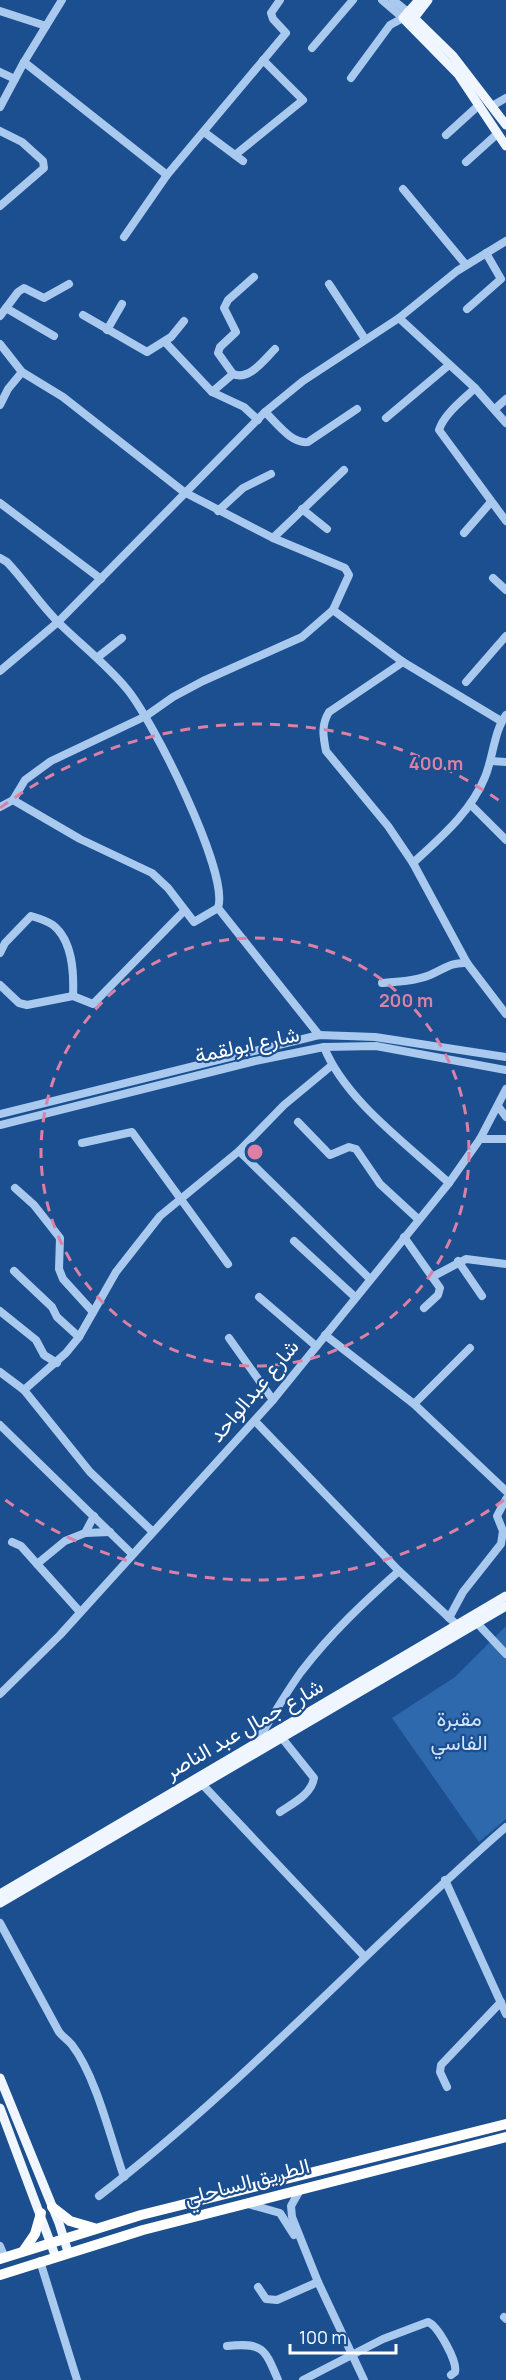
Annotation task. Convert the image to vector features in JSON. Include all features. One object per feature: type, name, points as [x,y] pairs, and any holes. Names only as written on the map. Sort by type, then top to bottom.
[{"type":"highway","name":"الطريق الساحلي","points":[[2,2258],[98,2227],[506,2124]]},
{"type":"highway","name":"الطريق الساحلي","points":[[0,2275],[68,2252],[244,2203],[506,2137]]},
{"type":"highway","points":[[448,2138],[453,2150]]},
{"type":"highway","points":[[52,2207],[77,2224],[98,2227]]},
{"type":"highway","points":[[22,2252],[35,2234],[40,2212]]},
{"type":"main road","points":[[408,18],[419,0]]},
{"type":"main road","points":[[408,18],[428,0]]},
{"type":"main road","points":[[408,18],[451,66],[506,146]]},
{"type":"main road","points":[[408,18],[453,56],[506,125]]},
{"type":"main road","name":"شارع جمال عبد الناصر","points":[[0,1894],[256,1743],[453,1622],[506,1596]]},
{"type":"main road","name":"شارع جمال عبد الناصر","points":[[0,1903],[506,1606]]},
{"type":"main road","points":[[0,2078],[68,2252]]},
{"type":"main road","points":[[0,2108],[55,2256]]},
{"type":"main road","points":[[40,2212],[48,2214],[52,2207]]},
{"type":"street","points":[[1,104],[62,0]]},
{"type":"street","points":[[124,237],[167,175],[286,32],[272,18],[271,13],[280,0]]},
{"type":"street","points":[[312,48],[353,0]]},
{"type":"street","points":[[382,0],[408,18]]},
{"type":"street","points":[[393,0],[408,18]]},
{"type":"street","points":[[0,10],[46,26]]},
{"type":"street","points":[[351,78],[390,25],[408,18]]},
{"type":"street","points":[[235,155],[303,100],[263,60]]},
{"type":"street","points":[[24,62],[167,175]]},
{"type":"street","points":[[0,72],[15,79]]},
{"type":"street","points":[[492,106],[506,98]]},
{"type":"street","points":[[446,135],[479,105]]},
{"type":"street","points":[[0,130],[22,142],[43,161],[44,168],[0,206]]},
{"type":"street","points":[[204,132],[243,161]]},
{"type":"street","points":[[466,162],[497,134]]},
{"type":"street","points":[[403,189],[466,265]]},
{"type":"street","points":[[0,671],[58,622],[265,412],[303,381],[399,318],[466,265],[506,241]]},
{"type":"street","points":[[467,309],[501,279],[486,253]]},
{"type":"street","points":[[254,277],[228,300],[224,308],[236,332],[220,347],[218,354],[232,374],[244,376],[275,350]]},
{"type":"street","points":[[0,316],[24,288],[44,298],[69,284]]},
{"type":"street","points":[[329,284],[365,339]]},
{"type":"street","points":[[108,330],[122,304]]},
{"type":"street","points":[[6,308],[54,336]]},
{"type":"street","points":[[83,315],[144,352],[165,342],[184,321]]},
{"type":"street","points":[[399,318],[475,388],[506,423]]},
{"type":"street","points":[[165,342],[212,392],[244,407],[258,420]]},
{"type":"street","points":[[0,344],[22,372],[63,397],[184,492],[273,538],[347,570],[350,575],[333,610],[303,637],[203,681],[173,697],[146,716],[51,761],[25,780],[13,800],[0,807]]},
{"type":"street","points":[[386,418],[449,365]]},
{"type":"street","points":[[0,405],[8,389],[22,372]]},
{"type":"street","points":[[212,392],[232,374]]},
{"type":"street","points":[[475,388],[455,408],[439,430],[506,521]]},
{"type":"street","points":[[495,409],[506,399]]},
{"type":"street","points":[[265,412],[292,438],[302,443],[308,442],[357,409]]},
{"type":"street","points":[[273,538],[344,470]]},
{"type":"street","points":[[218,511],[243,488],[271,474]]},
{"type":"street","points":[[464,533],[491,502]]},
{"type":"street","points":[[0,503],[100,579]]},
{"type":"street","points":[[302,509],[327,529]]},
{"type":"street","points":[[0,558],[8,562],[58,622],[98,657],[128,690],[146,716],[200,828],[221,894],[218,909]]},
{"type":"street","points":[[492,578],[506,590]]},
{"type":"street","points":[[333,610],[404,662],[503,718],[491,761],[471,805],[414,863]]},
{"type":"street","points":[[466,682],[506,636]]},
{"type":"street","points":[[98,657],[122,638]]},
{"type":"street","points":[[404,662],[329,712],[324,720],[323,735],[326,751],[388,826],[414,863],[467,963],[506,1014]]},
{"type":"street","points":[[491,761],[506,762]]},
{"type":"street","points":[[13,800],[80,839],[145,868],[168,888],[194,922],[218,909]]},
{"type":"street","points":[[471,805],[506,840]]},
{"type":"street","points":[[218,909],[319,1035]]},
{"type":"street","points":[[0,985],[19,1003],[27,1005],[73,996],[88,1004],[97,1002],[184,911]]},
{"type":"street","points":[[0,953],[3,941],[31,916],[53,924],[63,936],[70,955],[74,972],[73,996]]},
{"type":"street","points":[[382,982],[408,981],[432,974],[454,962],[467,963]]},
{"type":"street","name":"شارع ابولقمة","points":[[0,1114],[319,1035],[375,1036],[506,1057]]},
{"type":"street","name":"شارع ابولقمة","points":[[0,1125],[255,1061],[324,1047],[376,1046],[506,1070]]},
{"type":"street","points":[[324,1047],[331,1066],[357,1097],[449,1183]]},
{"type":"street","points":[[24,1390],[57,1363],[79,1337],[128,1255],[160,1216],[181,1196],[238,1151],[284,1105],[331,1066]]},
{"type":"street","name":"شارع عبدالواحد","points":[[0,1694],[80,1612],[273,1400],[449,1183],[480,1139],[506,1089]]},
{"type":"street","points":[[498,1106],[506,1118]]},
{"type":"street","points":[[298,1122],[330,1155],[349,1147],[356,1149],[380,1184],[418,1220]]},
{"type":"street","points":[[82,1143],[132,1132],[181,1196],[228,1264]]},
{"type":"street","points":[[480,1139],[506,1139]]},
{"type":"street","points":[[238,1151],[370,1279]]},
{"type":"street","points":[[15,1188],[34,1205],[60,1238],[59,1269],[63,1279],[93,1312]]},
{"type":"street","points":[[404,1237],[441,1291],[424,1308]]},
{"type":"street","points":[[294,1241],[356,1297]]},
{"type":"street","points":[[432,1277],[458,1261],[474,1258],[506,1264]]},
{"type":"street","points":[[458,1261],[482,1296]]},
{"type":"street","points":[[14,1271],[52,1307],[57,1317],[79,1337]]},
{"type":"street","points":[[259,1297],[316,1346]]},
{"type":"street","points":[[0,1311],[36,1340],[44,1355],[57,1363]]},
{"type":"street","points":[[325,1335],[414,1404],[506,1491]]},
{"type":"street","points":[[229,1338],[273,1400]]},
{"type":"street","points":[[414,1404],[470,1348]]},
{"type":"street","points":[[0,1372],[24,1390],[90,1472],[152,1531]]},
{"type":"street","points":[[255,1421],[399,1571],[453,1622]]},
{"type":"street","points":[[0,1425],[132,1554]]},
{"type":"street","points":[[453,1622],[456,1601],[501,1544],[503,1531],[496,1516],[506,1499]]},
{"type":"street","points":[[85,1533],[94,1516]]},
{"type":"street","points":[[37,1564],[65,1541],[85,1533],[110,1532]]},
{"type":"street","points":[[12,1542],[21,1546],[80,1612]]},
{"type":"street","points":[[256,1743],[300,1673],[322,1646],[358,1608],[399,1571]]},
{"type":"street","points":[[477,1623],[506,1654]]},
{"type":"street","points":[[280,1812],[305,1795],[313,1785],[314,1778],[282,1738]]},
{"type":"street","points":[[202,1784],[364,1956]]},
{"type":"street","points":[[99,2196],[124,2177],[240,2074],[445,1880],[506,1827]]},
{"type":"street","points":[[445,1880],[506,2014]]},
{"type":"street","points":[[0,1923],[59,2032],[72,2045],[80,2060],[101,2108],[124,2177]]},
{"type":"street","points":[[447,2086],[440,2072],[441,2065],[501,2002]]},
{"type":"street","points":[[301,2188],[292,2202],[291,2213],[318,2282],[364,2380]]},
{"type":"street","points":[[244,2203],[280,2213],[309,2260]]},
{"type":"street","points":[[0,2246],[2,2258]]},
{"type":"street","points":[[40,2261],[77,2380]]},
{"type":"street","points":[[258,2287],[266,2299],[277,2300],[318,2282]]},
{"type":"street","points":[[303,2380],[352,2353],[428,2322],[435,2327],[456,2363],[457,2368],[451,2375]]},
{"type":"street","points":[[227,2346],[246,2344],[257,2346],[267,2353],[278,2380]]},
{"type":"green space","name":"مقبرة الفاسي","points":[[506,1626],[506,1819],[479,1842],[392,1718],[455,1677]]}]
